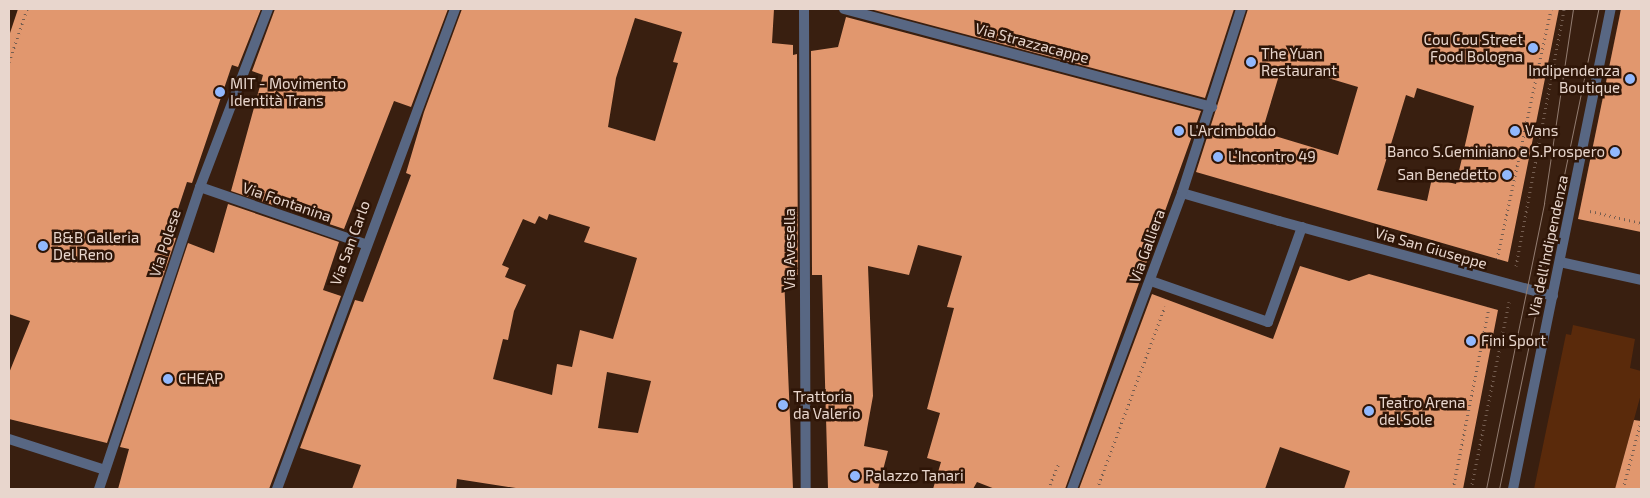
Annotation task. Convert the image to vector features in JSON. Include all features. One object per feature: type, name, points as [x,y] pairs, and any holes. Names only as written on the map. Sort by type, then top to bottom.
[{"type":"street","name":"Via Polese","points":[[99,489],[200,187],[268,9]]},
{"type":"street","name":"Via San Carlo","points":[[277,489],[365,244],[455,9]]},
{"type":"street","name":"Via Avesella","points":[[804,9],[806,489]]},
{"type":"street","name":"Via Strazzacappe","points":[[844,9],[1212,107]]},
{"type":"street","name":"Via Galliera","points":[[1072,489],[1151,281],[1182,193],[1212,107],[1241,9]]},
{"type":"street","name":"Via dell'Indipendenza","points":[[1513,489],[1612,9]]},
{"type":"street","name":"Via Fontanina","points":[[200,187],[365,244]]},
{"type":"street","name":"Via San Giuseppe","points":[[1182,193],[1553,296]]},
{"type":"street","points":[[1151,281],[1268,322],[1302,227]]},
{"type":"street","points":[[1560,262],[1641,280]]},
{"type":"street","points":[[9,439],[106,470]]},
{"type":"path","points":[[9,62],[27,9]]},
{"type":"path","points":[[1497,259],[1551,9]]},
{"type":"path","points":[[1471,489],[1564,9]]},
{"type":"path","points":[[1592,203],[1590,212],[1641,223]]},
{"type":"path","points":[[1097,489],[1166,298]]},
{"type":"path","points":[[1453,489],[1489,308]]},
{"type":"path","points":[[1623,489],[1641,421]]},
{"type":"shaded area","points":[[1573,325],[1635,339],[1630,368],[1641,371],[1641,394],[1615,489],[1534,489],[1566,334],[1571,335]]},
{"type":"building","points":[[18,9],[261,9],[238,67],[232,65],[192,183],[187,182],[169,236],[176,238],[107,443],[9,419],[9,373],[30,321],[9,314],[9,36]]},
{"type":"building","points":[[275,9],[448,9],[411,107],[394,101],[344,229],[231,191],[263,75],[252,71]]},
{"type":"building","points":[[462,9],[774,9],[772,43],[793,45],[793,55],[797,54],[798,275],[784,276],[793,489],[522,489],[457,479],[456,489],[352,489],[361,465],[300,448],[355,300],[363,302],[411,175],[406,173],[424,112]],"holes":[[[635,18],[682,32],[673,62],[678,63],[655,141],[608,127],[616,78]],[[549,214],[590,227],[584,242],[637,258],[613,339],[580,330],[572,367],[557,364],[552,395],[493,379],[503,339],[508,340],[514,311],[526,285],[505,277],[509,268],[502,265],[523,219],[535,224],[539,216],[547,220]],[[607,372],[651,381],[638,433],[598,428]]]},
{"type":"building","points":[[870,9],[1234,9],[1205,98]]},
{"type":"building","points":[[1248,9],[1559,9],[1508,262],[1196,172]],"holes":[[[1298,69],[1358,87],[1338,155],[1262,132],[1280,72],[1296,77]],[[1417,88],[1474,106],[1456,184],[1432,178],[1427,201],[1377,190],[1406,95],[1414,98]]]},
{"type":"building","points":[[1621,9],[1641,9],[1641,232],[1578,219]]},
{"type":"building","points":[[846,17],[1201,111],[1065,489],[995,489],[977,482],[973,489],[933,489],[941,462],[927,458],[940,413],[927,409],[954,308],[947,307],[962,256],[918,245],[909,275],[868,266],[873,396],[864,446],[888,451],[878,489],[828,489],[822,275],[812,275],[811,51],[838,47]]},
{"type":"building","points":[[228,204],[339,242],[323,290],[341,296],[269,489],[118,489],[129,449],[120,447],[188,243],[214,253]]},
{"type":"building","points":[[1300,266],[1349,281],[1369,274],[1498,310],[1463,489],[1344,489],[1350,471],[1280,447],[1265,489],[1079,489],[1152,294],[1273,339]]},
{"type":"building","points":[[1634,420],[1641,421],[1641,489],[1615,489]]},
{"type":"tram line","points":[[1486,489],[1544,203],[1573,9]]},
{"type":"tram line","points":[[1499,489],[1598,9]]},
{"type":"place","name":"Cou Cou Street Food Bologna","points":[[1533,48]]},
{"type":"place","name":"The Yuan Restaurant","points":[[1251,62]]},
{"type":"place","name":"Indipendenza Boutique","points":[[1630,79]]},
{"type":"place","name":"MIT - Movimento Identità Trans","points":[[220,92]]},
{"type":"place","name":"L'Arcimboldo","points":[[1179,131]]},
{"type":"place","name":"Vans","points":[[1515,131]]},
{"type":"place","name":"Banco S.Geminiano e S.Prospero","points":[[1615,152]]},
{"type":"place","name":"L’Incontro 49","points":[[1218,157]]},
{"type":"place","name":"San Benedetto","points":[[1507,175]]},
{"type":"place","name":"B&B Galleria Del Reno","points":[[43,246]]},
{"type":"place","name":"Fini Sport","points":[[1471,341]]},
{"type":"place","name":"CHEAP","points":[[168,379]]},
{"type":"place","name":"Trattoria da Valerio","points":[[783,405]]},
{"type":"place","name":"Teatro Arena del Sole","points":[[1369,411]]},
{"type":"place","name":"Palazzo Tanari","points":[[855,476]]}]
